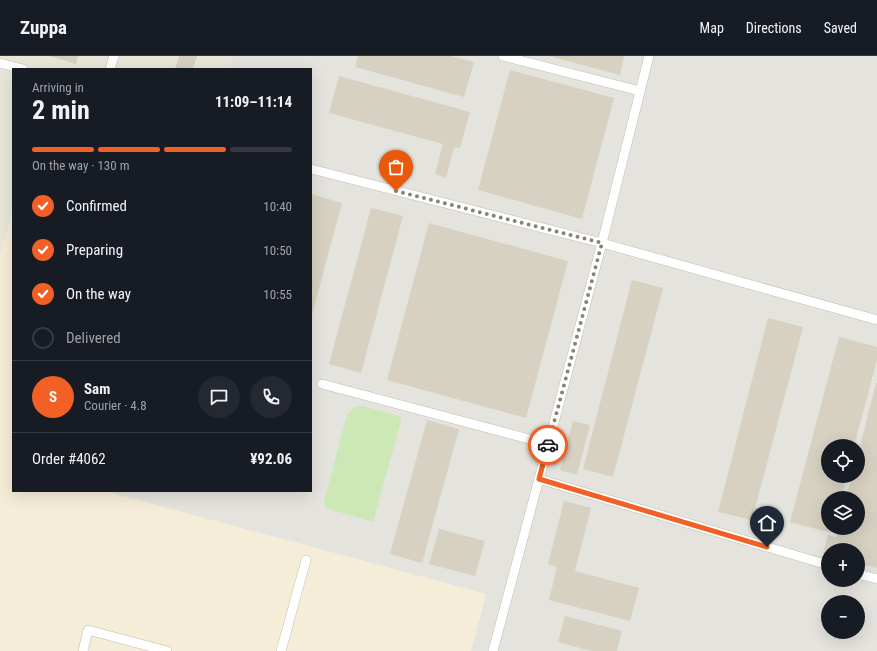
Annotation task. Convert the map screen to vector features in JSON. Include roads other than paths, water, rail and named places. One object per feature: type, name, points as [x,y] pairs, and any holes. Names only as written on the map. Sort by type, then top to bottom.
[{"type":"lane","points":[[110,68],[114,56]]},
{"type":"lane","points":[[503,56],[640,91]]},
{"type":"lane","points":[[493,651],[602,243],[649,56]]},
{"type":"lane","points":[[0,63],[20,68]]},
{"type":"lane","points":[[312,169],[602,243],[877,320]]},
{"type":"lane","points":[[322,384],[548,444]]},
{"type":"lane","points":[[539,479],[821,563]]},
{"type":"lane","points":[[282,651],[306,560]]},
{"type":"lane","points":[[865,576],[877,579]]},
{"type":"lane","points":[[83,651],[88,630],[167,651]]}]
